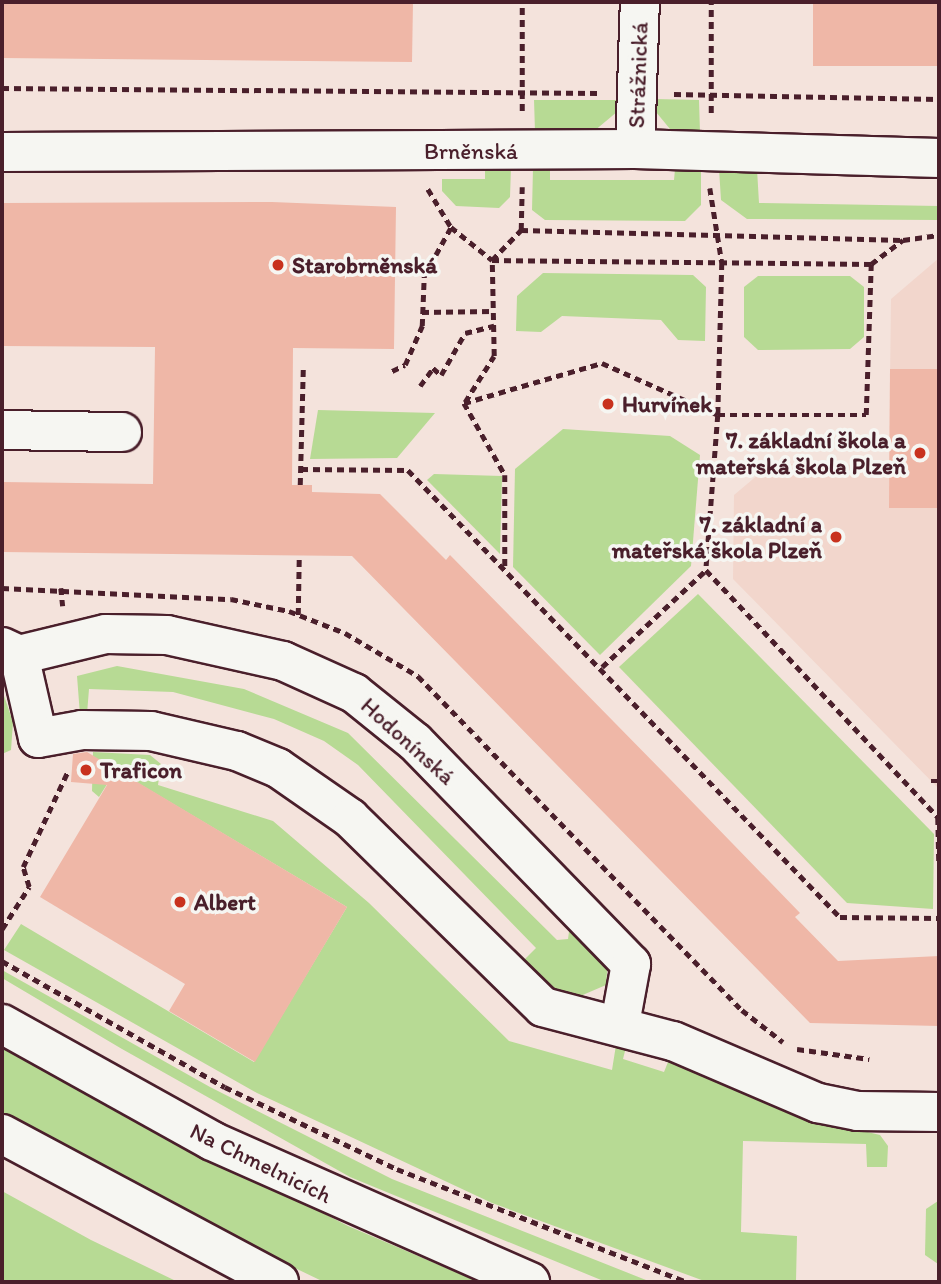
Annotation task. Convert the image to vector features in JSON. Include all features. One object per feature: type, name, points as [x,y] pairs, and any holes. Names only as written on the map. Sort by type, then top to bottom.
[{"type":"street","name":"Strážnická","points":[[635,149],[640,2]]},
{"type":"street","name":"Brněnská","points":[[2,152],[635,149],[939,158]]},
{"type":"street","points":[[2,430],[122,432]]},
{"type":"street","name":"Hodonínská","points":[[620,1024],[631,964],[415,742],[354,693],[283,661],[167,635],[106,634],[11,651],[38,738],[82,730],[151,731],[237,751],[278,768],[350,818],[534,1000],[561,1013],[620,1024],[734,1064],[818,1103],[939,1112]]},
{"type":"street","name":"Na Chmelnicích","points":[[2,1024],[212,1141],[530,1282]]},
{"type":"street","points":[[2,1134],[279,1282]]},
{"type":"path","points":[[464,403],[494,356],[492,260],[521,230],[522,2]]},
{"type":"path","points":[[601,667],[706,570],[718,415],[722,263],[716,234],[710,151],[712,2]]},
{"type":"path","points":[[2,88],[522,90],[939,99]]},
{"type":"path","points":[[392,371],[405,365],[422,312],[424,275],[451,227]]},
{"type":"path","points":[[521,230],[902,240],[939,235]]},
{"type":"path","points":[[492,260],[871,264],[902,240]]},
{"type":"path","points":[[464,403],[602,363],[718,415],[866,415],[871,264]]},
{"type":"path","points":[[422,312],[493,311]]},
{"type":"path","points":[[420,386],[433,368],[441,375],[465,333],[494,326]]},
{"type":"path","points":[[300,485],[303,369]]},
{"type":"path","points":[[464,403],[505,475],[505,571]]},
{"type":"path","points":[[301,469],[408,470],[840,917],[939,918]]},
{"type":"path","points":[[298,615],[299,555]]},
{"type":"path","points":[[706,570],[939,818],[939,862]]},
{"type":"path","points":[[931,780],[939,781]]},
{"type":"path","points":[[2,961],[225,1087],[397,1169],[687,1282]]},
{"type":"shaded area","name":"7. základní a mateřská škola Plzeň","points":[[939,258],[939,789],[733,579],[734,495],[771,464],[889,465],[891,299]]},
{"type":"green space","points":[[655,99],[699,100],[700,133],[670,129],[656,112]]},
{"type":"green space","points":[[534,100],[618,100],[618,111],[593,132],[535,132]]},
{"type":"green space","points":[[485,167],[511,167],[510,197],[499,208],[456,206],[442,191],[442,179],[485,179]]},
{"type":"green space","points":[[533,168],[550,168],[550,180],[674,180],[675,169],[701,169],[701,205],[685,221],[545,220],[532,210]]},
{"type":"green space","points":[[719,169],[757,169],[759,203],[939,206],[939,220],[747,219],[721,200]]},
{"type":"green space","points":[[543,273],[693,275],[706,287],[705,341],[678,340],[661,320],[562,316],[541,332],[516,331],[517,296]]},
{"type":"green space","points":[[758,276],[850,276],[864,287],[864,337],[850,349],[758,350],[744,337],[744,287]]},
{"type":"green space","points":[[318,410],[435,413],[397,458],[310,459]]},
{"type":"green space","points":[[563,429],[670,436],[700,455],[691,566],[600,655],[513,567],[515,469]]},
{"type":"green space","points":[[434,474],[502,476],[500,554],[427,480]]},
{"type":"green space","points":[[698,594],[934,834],[933,909],[847,903],[619,667]]},
{"type":"green space","points":[[117,666],[244,689],[348,733],[557,940],[568,939],[571,917],[608,960],[606,985],[578,997],[551,992],[518,966],[536,948],[358,765],[324,741],[274,719],[173,692],[89,689],[87,714],[80,715],[77,676]]},
{"type":"green space","points":[[2,690],[13,722],[11,750],[2,754]]},
{"type":"green space","points":[[93,752],[150,755],[161,764],[158,785],[273,821],[369,903],[509,1041],[612,1070],[616,1045],[627,1043],[623,1059],[664,1072],[670,1057],[789,1113],[880,1135],[888,1146],[887,1167],[867,1167],[866,1144],[743,1141],[741,1232],[797,1236],[796,1282],[707,1282],[492,1203],[257,1093],[4,950],[21,924],[254,1062],[347,907],[116,770],[99,797],[92,791]]},
{"type":"green space","points":[[2,970],[210,1087],[392,1179],[651,1282],[606,1282],[350,1177],[2,978]]},
{"type":"green space","points":[[2,1047],[348,1226],[479,1282],[324,1282],[193,1219],[2,1112]]},
{"type":"green space","points":[[2,1191],[91,1240],[178,1282],[2,1282]]},
{"type":"green space","points":[[938,1201],[938,1264],[925,1255],[926,1209]]},
{"type":"building","points":[[2,2],[413,2],[412,62],[2,58]]},
{"type":"building","points":[[813,2],[939,2],[939,66],[813,66]]},
{"type":"building","points":[[272,202],[396,207],[394,349],[293,348],[292,485],[312,485],[312,492],[380,494],[446,560],[450,555],[800,913],[795,917],[838,961],[939,956],[939,1026],[810,1023],[352,556],[2,552],[2,482],[153,484],[155,347],[2,346],[2,203]]},
{"type":"building","points":[[890,369],[939,369],[939,508],[889,508]]},
{"type":"building","points":[[87,752],[347,907],[255,1062],[169,1011],[185,984],[40,897],[107,785],[71,782],[73,754]]},
{"type":"place","name":"Starobrněnská","points":[[278,265]]},
{"type":"place","name":"Hurvínek","points":[[608,404]]},
{"type":"place","name":"7. základní škola a mateřská škola Plzeň","points":[[920,453]]},
{"type":"place","name":"7. základní a mateřská škola Plzeň","points":[[836,537]]},
{"type":"place","name":"Traficon","points":[[86,770]]},
{"type":"place","name":"Albert","points":[[180,902]]}]
